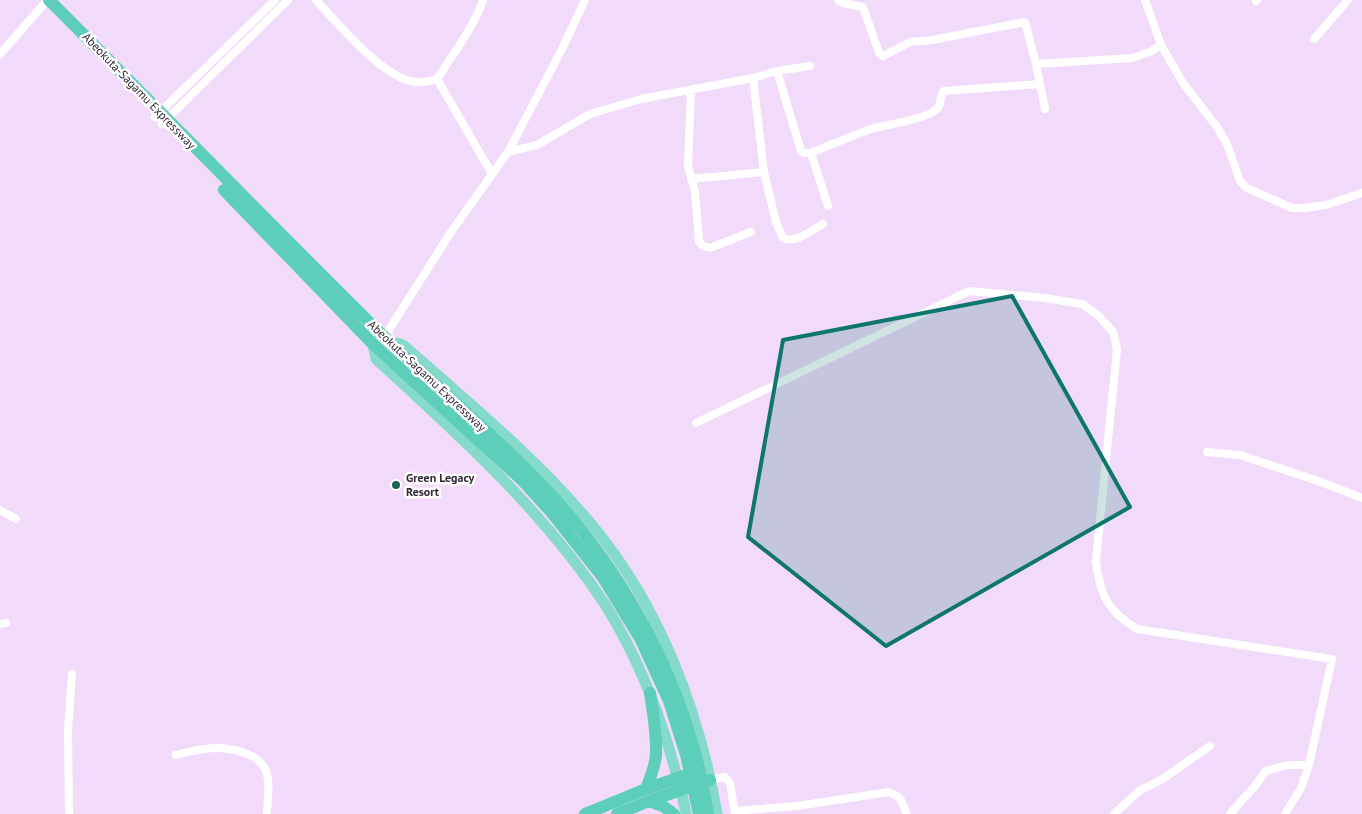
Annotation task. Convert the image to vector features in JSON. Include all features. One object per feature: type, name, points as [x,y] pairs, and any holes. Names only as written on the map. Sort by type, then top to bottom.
[{"type":"highway","name":"Abeokuta-Sagamu Expressway","points":[[44,1],[386,340],[531,473],[562,507],[610,568],[630,600],[679,731],[699,814]]},
{"type":"highway","name":"Abeokuta-Sagamu Expressway","points":[[160,118],[373,344],[522,480],[602,576],[645,638],[671,684],[687,728],[708,814]]},
{"type":"highway","points":[[617,814],[647,795],[656,756],[650,693]]},
{"type":"highway","points":[[585,814],[709,774]]},
{"type":"highway","points":[[647,795],[674,814]]},
{"type":"main road","points":[[386,340],[403,344],[544,471],[593,526],[625,570],[660,631],[682,681],[709,774],[717,814]]},
{"type":"main road","points":[[373,344],[376,359],[516,491],[567,552],[606,607],[650,693],[663,728],[686,814]]},
{"type":"street","points":[[160,118],[175,100],[275,0]]},
{"type":"street","points":[[160,118],[288,0]]},
{"type":"street","points":[[316,0],[342,29],[384,67],[410,80],[422,82],[437,79],[481,7],[483,0]]},
{"type":"street","points":[[386,340],[387,332],[449,235],[508,152],[562,49],[585,0]]},
{"type":"street","points":[[838,0],[843,3],[863,7],[879,53],[882,56],[910,42],[932,40],[1025,22],[1045,109]]},
{"type":"street","points":[[1145,0],[1161,45],[1183,83],[1217,127],[1227,144],[1240,181],[1247,188],[1292,208],[1305,208],[1326,204],[1362,193]]},
{"type":"street","points":[[1314,39],[1348,0]]},
{"type":"street","points":[[0,54],[44,1]]},
{"type":"street","points":[[1036,64],[1132,58],[1150,52],[1161,45]]},
{"type":"street","points":[[508,152],[537,145],[590,114],[641,99],[691,91],[777,71],[810,66]]},
{"type":"street","points":[[777,71],[801,151],[805,153],[869,130],[923,115],[937,109],[940,105],[941,93],[944,91],[1040,84]]},
{"type":"street","points":[[753,78],[764,172],[776,222],[783,238],[794,240],[823,224]]},
{"type":"street","points":[[437,79],[492,174]]},
{"type":"street","points":[[691,91],[688,166],[695,191],[699,241],[703,246],[710,248],[751,232]]},
{"type":"street","points":[[811,152],[828,206]]},
{"type":"street","points":[[691,179],[764,172]]},
{"type":"street","points":[[696,422],[969,291],[1045,298],[1082,304],[1098,315],[1113,332],[1117,349],[1096,561],[1099,584],[1106,601],[1120,618],[1137,629],[1332,659],[1309,765],[1301,788],[1285,814]]},
{"type":"street","points":[[1207,452],[1240,455],[1362,498]]},
{"type":"street","points":[[0,510],[16,519]]},
{"type":"street","points":[[69,814],[68,730],[72,674]]},
{"type":"street","points":[[1114,814],[1140,791],[1161,780],[1210,746]]},
{"type":"street","points":[[176,754],[213,748],[229,749],[246,754],[259,761],[265,770],[268,781],[267,814]]},
{"type":"street","points":[[1230,814],[1266,771],[1288,765],[1309,765]]},
{"type":"street","points":[[709,774],[725,777],[730,783],[735,812],[796,806],[889,792],[900,798],[907,814]]},
{"type":"highlighted area","points":[[1012,296],[1130,507],[886,646],[748,537],[783,340]]},
{"type":"place","name":"Green Legacy Resort","points":[[396,485]]}]
